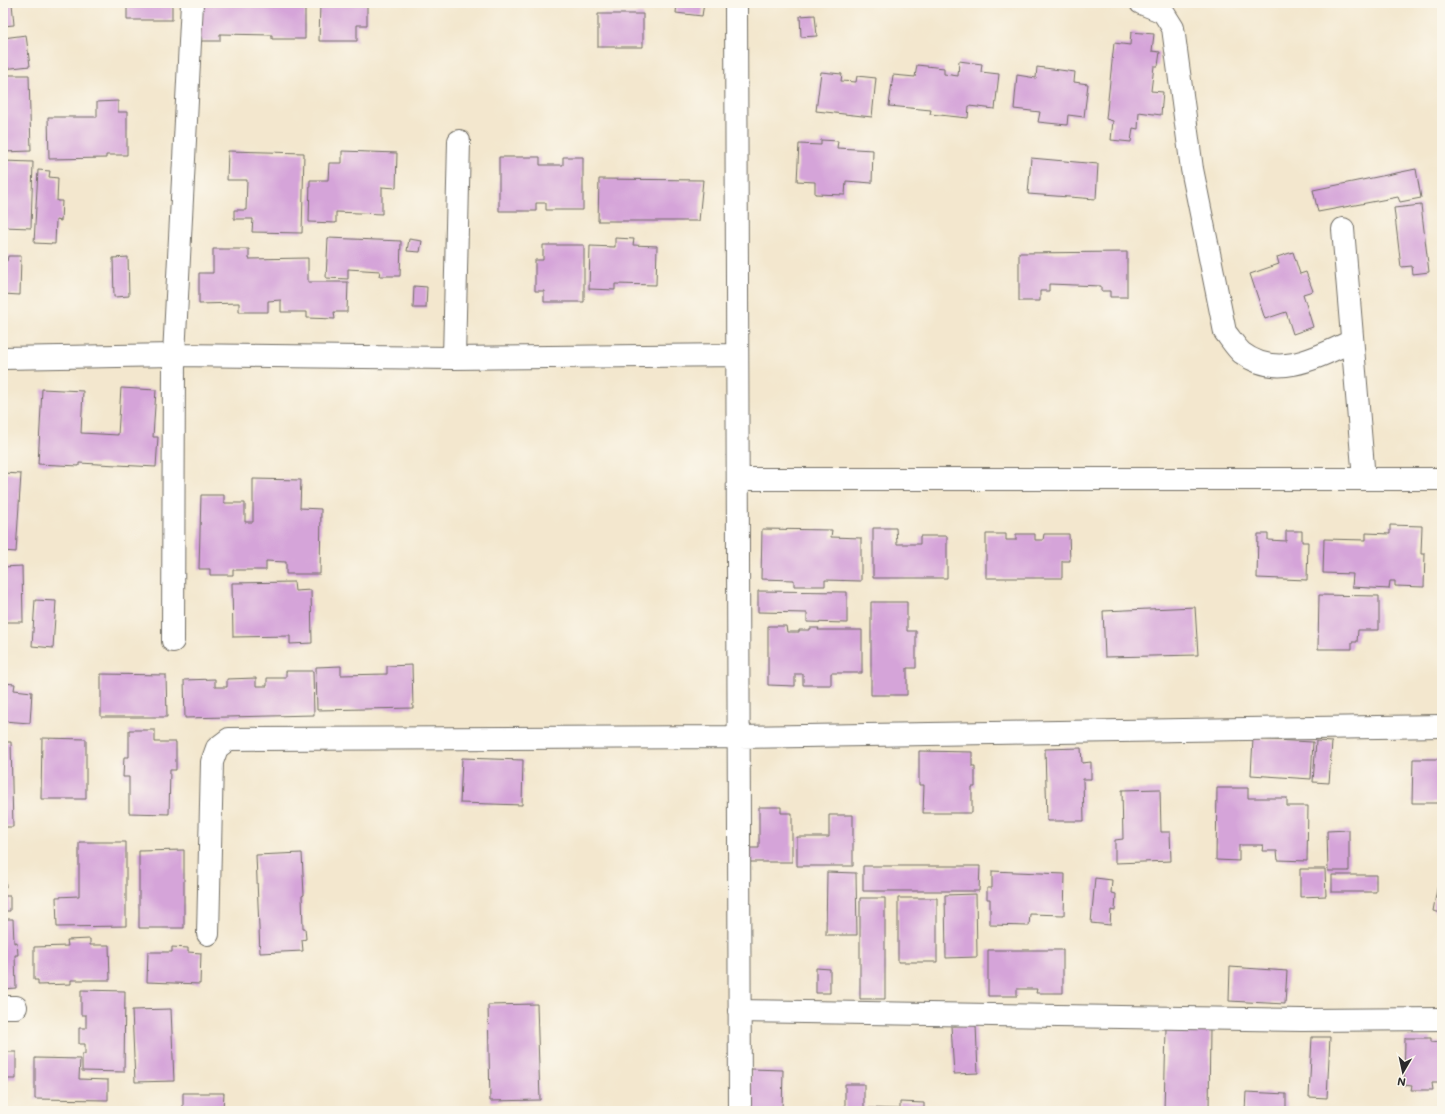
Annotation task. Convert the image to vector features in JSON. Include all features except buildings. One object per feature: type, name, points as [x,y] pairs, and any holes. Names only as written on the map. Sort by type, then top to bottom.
[{"type":"street","points":[[173,641],[174,354],[192,3]]},
{"type":"street","points":[[736,3],[740,1111]]},
{"type":"street","points":[[1141,3],[1164,8],[1173,28],[1192,169],[1225,332],[1242,353],[1262,364],[1284,366],[1308,362],[1352,341]]},
{"type":"street","points":[[454,358],[458,141]]},
{"type":"street","points":[[1343,229],[1364,479]]},
{"type":"street","points":[[3,358],[174,354],[454,358],[737,355]]},
{"type":"street","points":[[738,479],[1442,479]]},
{"type":"street","points":[[208,934],[212,762],[217,748],[229,739],[739,737],[1442,726]]},
{"type":"street","points":[[740,1011],[1302,1020],[1442,1019]]}]
